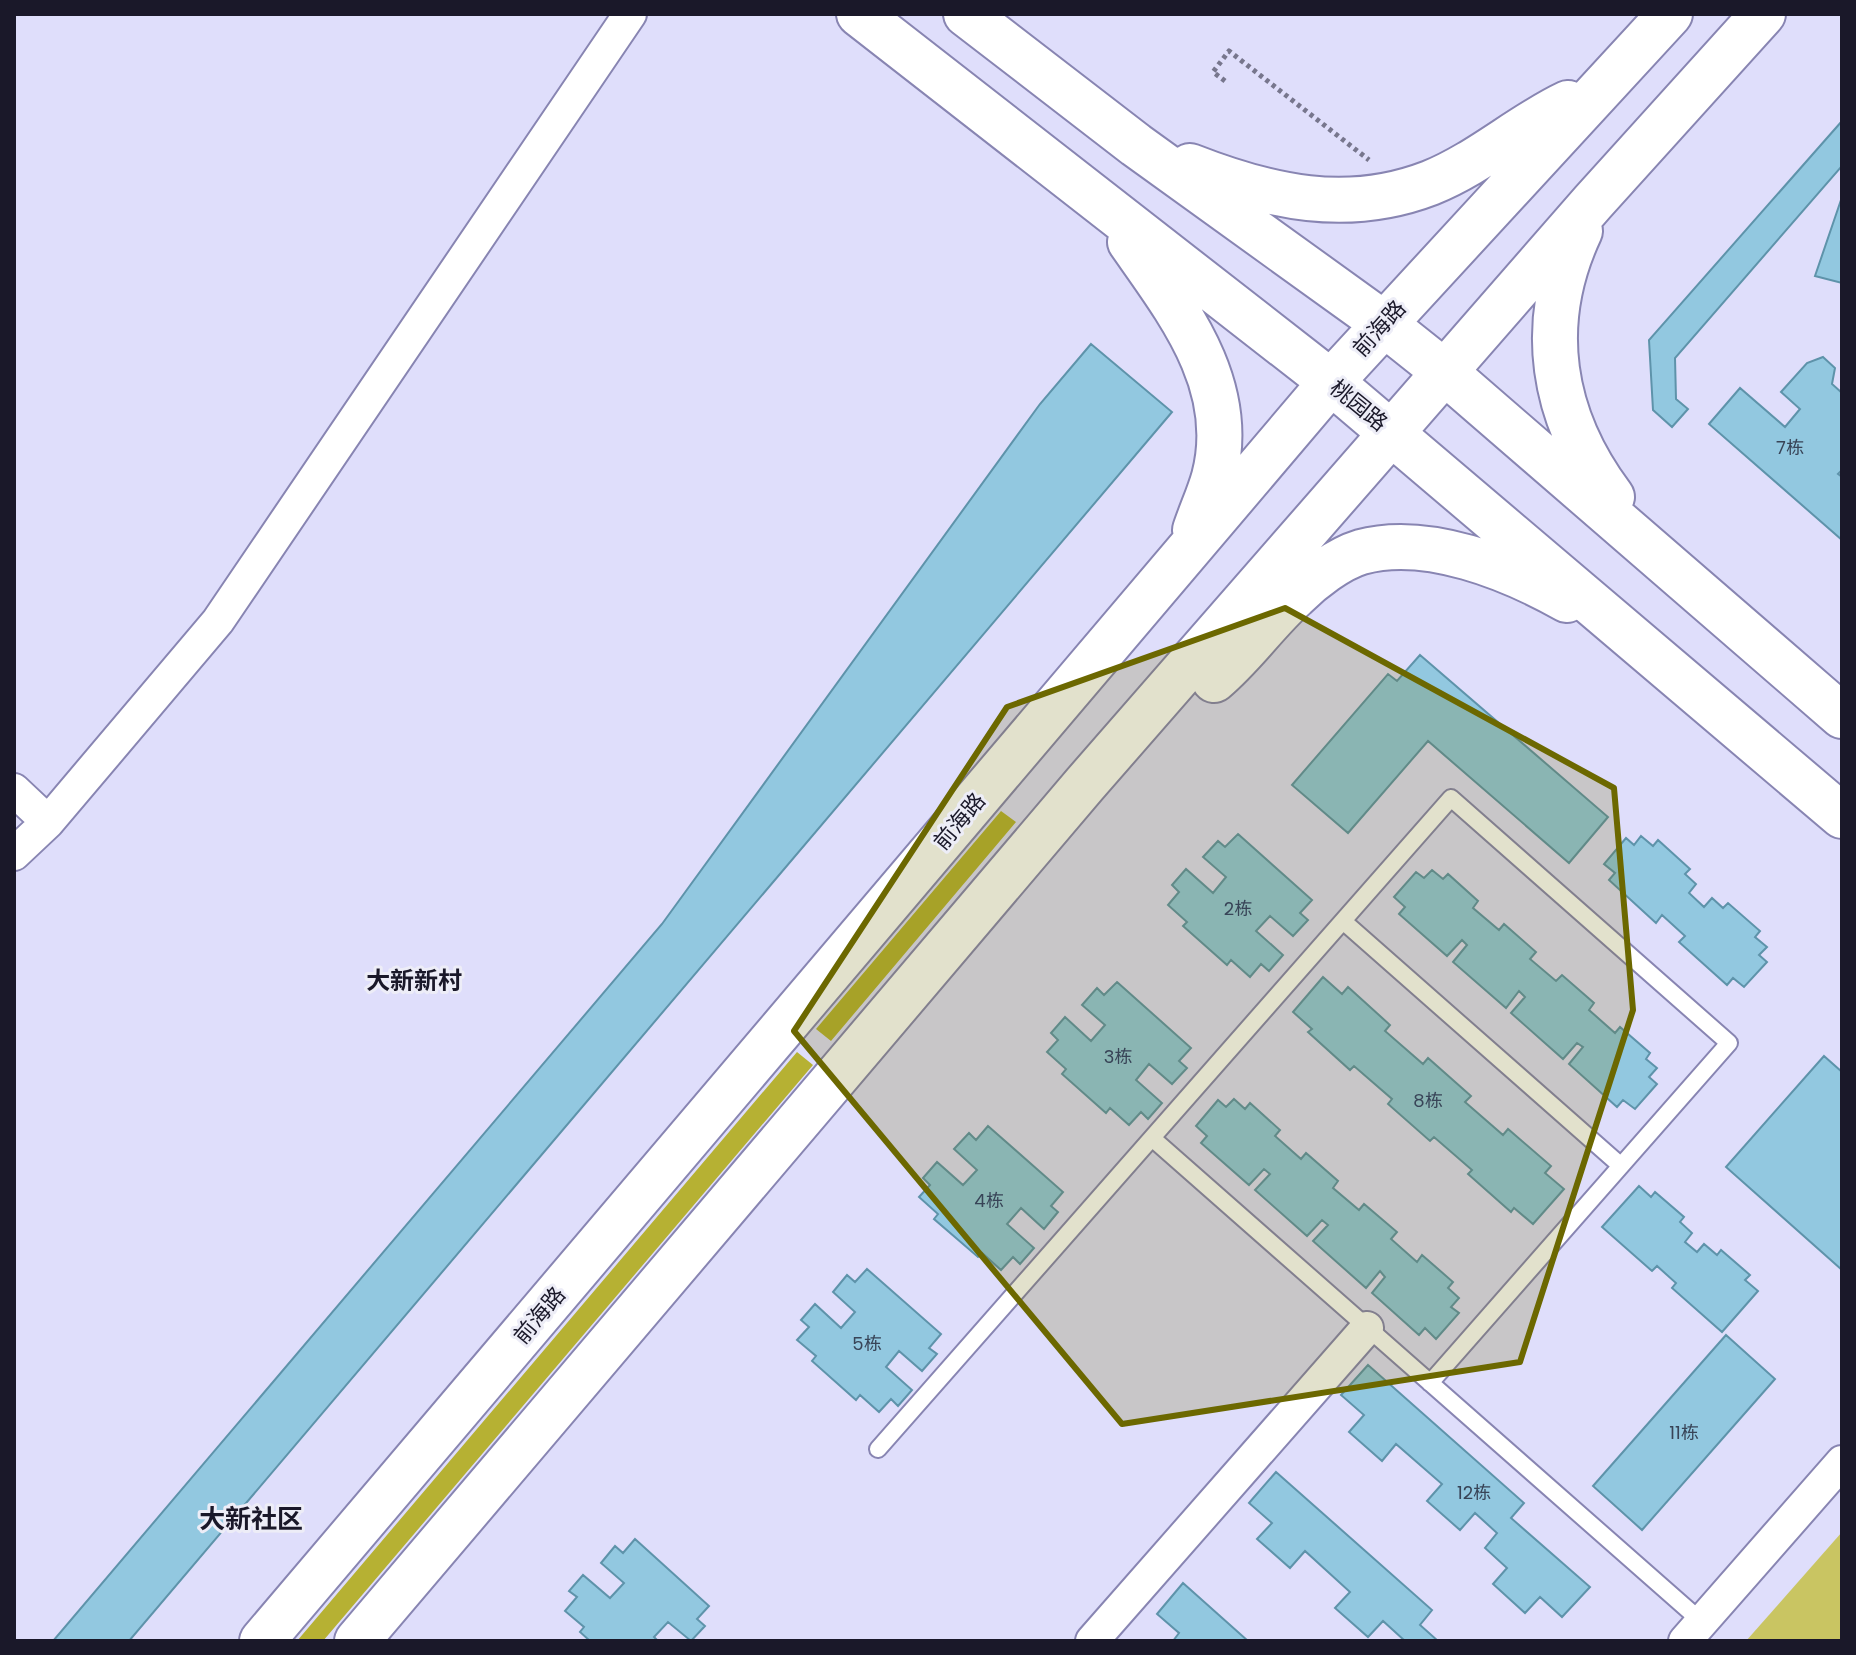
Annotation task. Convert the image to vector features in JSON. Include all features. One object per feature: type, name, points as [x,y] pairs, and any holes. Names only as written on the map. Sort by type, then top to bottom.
[{"type":"main road","name":"桃园路","points":[[859,14],[1394,433],[1842,816]]},
{"type":"main road","points":[[966,14],[1136,145],[1383,323],[1447,374],[1842,716]]},
{"type":"main road","name":"前海路","points":[[262,1641],[1331,382],[1670,14]]},
{"type":"main road","points":[[357,1641],[1085,784],[1447,374],[1593,202],[1763,14]]},
{"type":"main road","points":[[1136,145],[1236,184],[1280,197],[1320,200],[1369,198],[1430,183],[1502,143],[1546,113],[1600,88]]},
{"type":"main road","points":[[1593,202],[1573,247],[1561,286],[1556,339],[1558,385],[1585,462],[1623,513],[1675,573]]},
{"type":"main road","points":[[1107,209],[1200,347],[1215,391],[1219,442],[1214,477],[1186,555]]},
{"type":"main road","points":[[1085,784],[1221,674],[1296,595],[1329,569],[1361,552],[1407,548],[1440,551],[1499,569],[1560,596],[1630,635]]},
{"type":"street","points":[[14,854],[48,822],[218,621],[630,14]]},
{"type":"street","points":[[14,790],[48,822]]},
{"type":"street","points":[[1092,1641],[1367,1328]]},
{"type":"street","points":[[1694,1631],[1842,1462]]},
{"type":"lane","points":[[878,1449],[1451,798],[1729,1043],[1430,1383]]},
{"type":"lane","points":[[1343,921],[1620,1165]]},
{"type":"lane","points":[[1152,1138],[1430,1383],[1694,1631]]},
{"type":"path","points":[[1225,81],[1213,72],[1229,51],[1370,160]]},
{"type":"highlighted area","points":[[1285,608],[1614,788],[1633,1010],[1520,1362],[1122,1424],[794,1031],[1007,707]]},
{"type":"shaded area","points":[[1001,811],[1016,822],[831,1041],[816,1029]]},
{"type":"shaded area","points":[[797,1052],[813,1065],[323,1641],[297,1641]]},
{"type":"shaded area","points":[[1842,1532],[1842,1641],[1746,1641]]},
{"type":"building","points":[[1842,121],[1842,166],[1675,358],[1676,399],[1688,409],[1672,427],[1653,410],[1649,340]]},
{"type":"building","points":[[1842,197],[1842,283],[1815,276]]},
{"type":"building","points":[[1091,344],[1172,412],[129,1641],[53,1641],[662,924],[1040,404]]},
{"type":"building","points":[[1823,357],[1835,368],[1832,384],[1842,393],[1842,470],[1838,474],[1842,477],[1842,540],[1709,424],[1740,388],[1785,427],[1800,409],[1781,392],[1807,363]]},
{"type":"building","points":[[1420,655],[1608,817],[1569,863],[1428,741],[1348,833],[1292,785],[1388,674],[1397,681]]},
{"type":"building","points":[[1238,834],[1312,900],[1300,913],[1308,920],[1293,936],[1270,916],[1256,931],[1283,955],[1269,971],[1261,964],[1250,977],[1231,960],[1227,965],[1183,926],[1187,922],[1168,905],[1179,892],[1172,885],[1186,869],[1213,893],[1226,877],[1203,857],[1218,841],[1225,847]]},
{"type":"building","points":[[1641,836],[1653,846],[1658,840],[1690,869],[1685,874],[1696,884],[1689,893],[1704,907],[1712,898],[1723,908],[1728,903],[1760,931],[1755,937],[1767,947],[1759,955],[1767,962],[1744,987],[1733,978],[1727,985],[1679,942],[1685,936],[1662,915],[1656,923],[1609,880],[1615,873],[1604,864],[1626,838],[1634,845]]},
{"type":"building","points":[[1432,870],[1443,879],[1448,874],[1478,901],[1473,908],[1499,930],[1504,924],[1536,952],[1530,959],[1556,981],[1562,975],[1594,1003],[1589,1010],[1615,1033],[1620,1027],[1650,1053],[1646,1059],[1657,1068],[1649,1077],[1657,1084],[1635,1109],[1623,1100],[1617,1107],[1569,1064],[1583,1047],[1577,1043],[1563,1059],[1511,1013],[1525,997],[1519,991],[1506,1008],[1453,962],[1467,945],[1462,940],[1447,956],[1399,914],[1405,907],[1394,897],[1416,872],[1424,878]]},
{"type":"building","points":[[1323,977],[1342,994],[1348,987],[1390,1025],[1385,1031],[1423,1064],[1428,1058],[1471,1096],[1465,1102],[1503,1135],[1508,1129],[1551,1166],[1545,1173],[1564,1189],[1533,1224],[1514,1208],[1511,1212],[1468,1174],[1472,1170],[1434,1137],[1430,1141],[1388,1104],[1392,1099],[1354,1066],[1350,1070],[1308,1032],[1312,1029],[1293,1012]]},
{"type":"building","points":[[1117,982],[1191,1048],[1179,1061],[1187,1068],[1172,1084],[1149,1064],[1136,1080],[1162,1103],[1148,1119],[1141,1112],[1129,1125],[1110,1108],[1106,1113],[1062,1074],[1066,1069],[1047,1052],[1058,1040],[1051,1033],[1065,1017],[1091,1041],[1105,1025],[1082,1005],[1097,988],[1104,995]]},
{"type":"building","points":[[1824,1056],[1842,1072],[1842,1270],[1726,1167]]},
{"type":"building","points":[[1234,1099],[1245,1109],[1250,1103],[1280,1130],[1275,1136],[1301,1159],[1306,1153],[1338,1181],[1333,1188],[1359,1210],[1364,1204],[1397,1232],[1391,1239],[1417,1262],[1422,1255],[1453,1282],[1448,1288],[1459,1298],[1451,1307],[1459,1313],[1436,1339],[1425,1328],[1419,1335],[1372,1293],[1385,1277],[1380,1271],[1366,1288],[1313,1241],[1328,1225],[1322,1220],[1307,1236],[1255,1190],[1270,1174],[1264,1169],[1249,1185],[1201,1143],[1207,1136],[1196,1126],[1218,1100],[1226,1107]]},
{"type":"building","points":[[988,1126],[1063,1192],[1051,1206],[1058,1212],[1044,1229],[1021,1208],[1007,1224],[1034,1248],[1020,1264],[1013,1257],[1001,1270],[982,1253],[978,1257],[934,1219],[938,1214],[919,1197],[930,1185],[923,1178],[937,1162],[963,1185],[977,1170],[954,1149],[969,1133],[976,1140]]},
{"type":"building","points":[[1639,1186],[1651,1197],[1655,1192],[1684,1217],[1680,1222],[1692,1233],[1685,1242],[1697,1252],[1704,1244],[1717,1255],[1721,1250],[1750,1275],[1745,1280],[1758,1291],[1722,1332],[1672,1288],[1676,1283],[1657,1266],[1652,1271],[1602,1227]]},
{"type":"building","points":[[867,1269],[941,1334],[929,1348],[937,1354],[922,1371],[899,1351],[886,1367],[912,1390],[898,1406],[891,1399],[879,1412],[860,1395],[856,1400],[812,1361],[816,1356],[797,1340],[809,1327],[801,1320],[815,1304],[841,1328],[855,1312],[833,1292],[847,1275],[855,1282]]},
{"type":"building","points":[[1726,1335],[1775,1379],[1642,1530],[1593,1486]]},
{"type":"building","points":[[1368,1365],[1524,1503],[1511,1518],[1590,1587],[1562,1617],[1540,1597],[1525,1613],[1493,1584],[1507,1568],[1485,1548],[1497,1533],[1475,1513],[1460,1530],[1427,1501],[1442,1484],[1396,1444],[1382,1461],[1349,1432],[1364,1415],[1341,1395]]},
{"type":"building","points":[[1276,1472],[1432,1610],[1420,1625],[1438,1641],[1405,1641],[1383,1621],[1368,1637],[1335,1608],[1350,1592],[1305,1551],[1290,1568],[1257,1539],[1272,1523],[1249,1503]]},
{"type":"building","points":[[635,1539],[709,1606],[697,1619],[705,1626],[691,1641],[668,1622],[654,1637],[658,1641],[590,1641],[580,1632],[584,1627],[565,1611],[577,1597],[569,1591],[583,1575],[610,1598],[624,1583],[601,1563],[615,1546],[623,1553]]},
{"type":"building","points":[[1183,1583],[1248,1641],[1173,1641],[1179,1633],[1157,1614]]},
{"type":"district","name":"大新新村","points":[[414,981]]},
{"type":"district","name":"大新社区","points":[[251,1519]]}]
